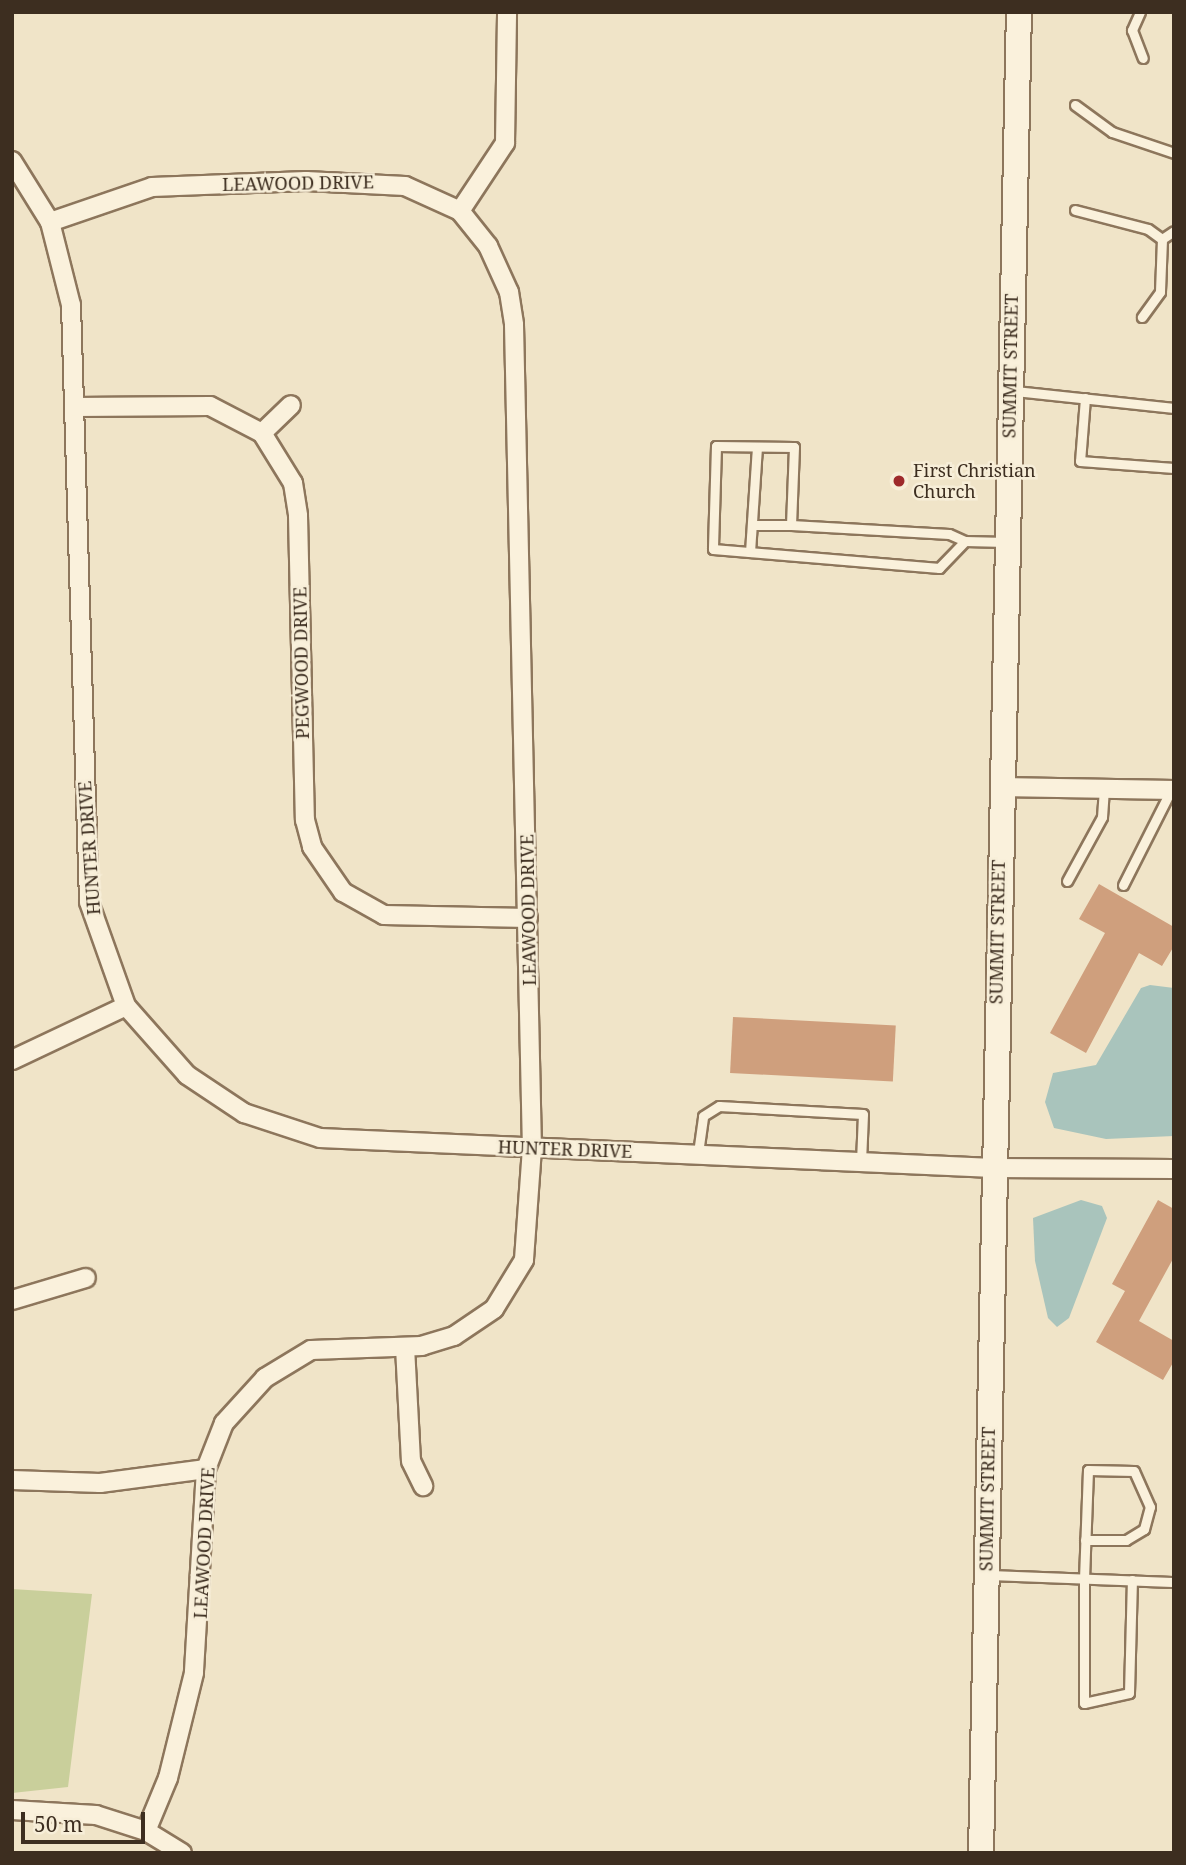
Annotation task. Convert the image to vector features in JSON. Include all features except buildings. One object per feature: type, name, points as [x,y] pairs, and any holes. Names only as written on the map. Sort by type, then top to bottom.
[{"type":"main road","name":"SUMMIT STREET","points":[[981,1853],[999,787],[1019,12]]},
{"type":"street","points":[[460,211],[505,143],[508,12]]},
{"type":"street","name":"HUNTER DRIVE","points":[[12,161],[50,222],[71,305],[89,902],[98,944],[126,1006],[187,1075],[271,1124],[320,1138],[993,1168],[1174,1169]]},
{"type":"street","name":"LEAWOOD DRIVE","points":[[50,222],[152,187],[306,181],[384,182],[460,211],[499,265],[514,325],[532,1148],[529,1227],[512,1286],[475,1324],[405,1346],[331,1346],[288,1360],[224,1423],[206,1469],[194,1674],[168,1778],[146,1831]]},
{"type":"street","points":[[75,407],[210,407],[262,433],[292,405]]},
{"type":"street","name":"PEGWOOD DRIVE","points":[[262,433],[293,484],[298,516],[305,820],[312,847],[343,892],[384,915],[528,918]]},
{"type":"street","points":[[999,787],[1173,790]]},
{"type":"street","points":[[12,1060],[126,1006]]},
{"type":"street","points":[[12,1300],[86,1278]]},
{"type":"street","points":[[405,1346],[411,1461],[423,1486]]},
{"type":"street","points":[[12,1480],[100,1483],[206,1469]]},
{"type":"street","points":[[12,1810],[67,1809],[146,1831],[181,1853]]},
{"type":"lane","points":[[1140,12],[1132,30],[1143,58]]},
{"type":"lane","points":[[1075,105],[1112,132],[1174,153]]},
{"type":"lane","points":[[1075,209],[1148,229],[1162,239]]},
{"type":"lane","points":[[1162,239],[1174,232]]},
{"type":"lane","points":[[1142,317],[1160,292],[1162,239]]},
{"type":"lane","points":[[1009,390],[1174,408]]},
{"type":"lane","points":[[1085,398],[1080,461],[1174,468]]},
{"type":"lane","points":[[791,525],[794,447],[716,446],[713,549],[939,568],[965,541]]},
{"type":"lane","points":[[750,552],[757,447]]},
{"type":"lane","points":[[752,525],[949,534],[965,541],[1006,542]]},
{"type":"lane","points":[[1067,881],[1102,817],[1104,789]]},
{"type":"lane","points":[[1123,884],[1173,790]]},
{"type":"lane","points":[[698,1153],[703,1116],[719,1106],[863,1114],[861,1162]]},
{"type":"lane","points":[[1085,1540],[1126,1540],[1144,1529],[1150,1507],[1134,1471],[1088,1470],[1085,1540],[1084,1579],[1084,1703],[1129,1693],[1132,1580]]},
{"type":"lane","points":[[986,1575],[1174,1582]]},
{"type":"green space","points":[[12,1589],[92,1594],[68,1787],[12,1793]]},
{"type":"water","points":[[1150,985],[1174,988],[1174,1136],[1106,1139],[1054,1128],[1045,1102],[1053,1073],[1096,1065],[1141,988]]},
{"type":"water","points":[[1081,1200],[1102,1206],[1107,1218],[1069,1318],[1057,1327],[1048,1318],[1035,1261],[1033,1218]]},
{"type":"place","name":"First Christian Church","points":[[899,481]]}]
